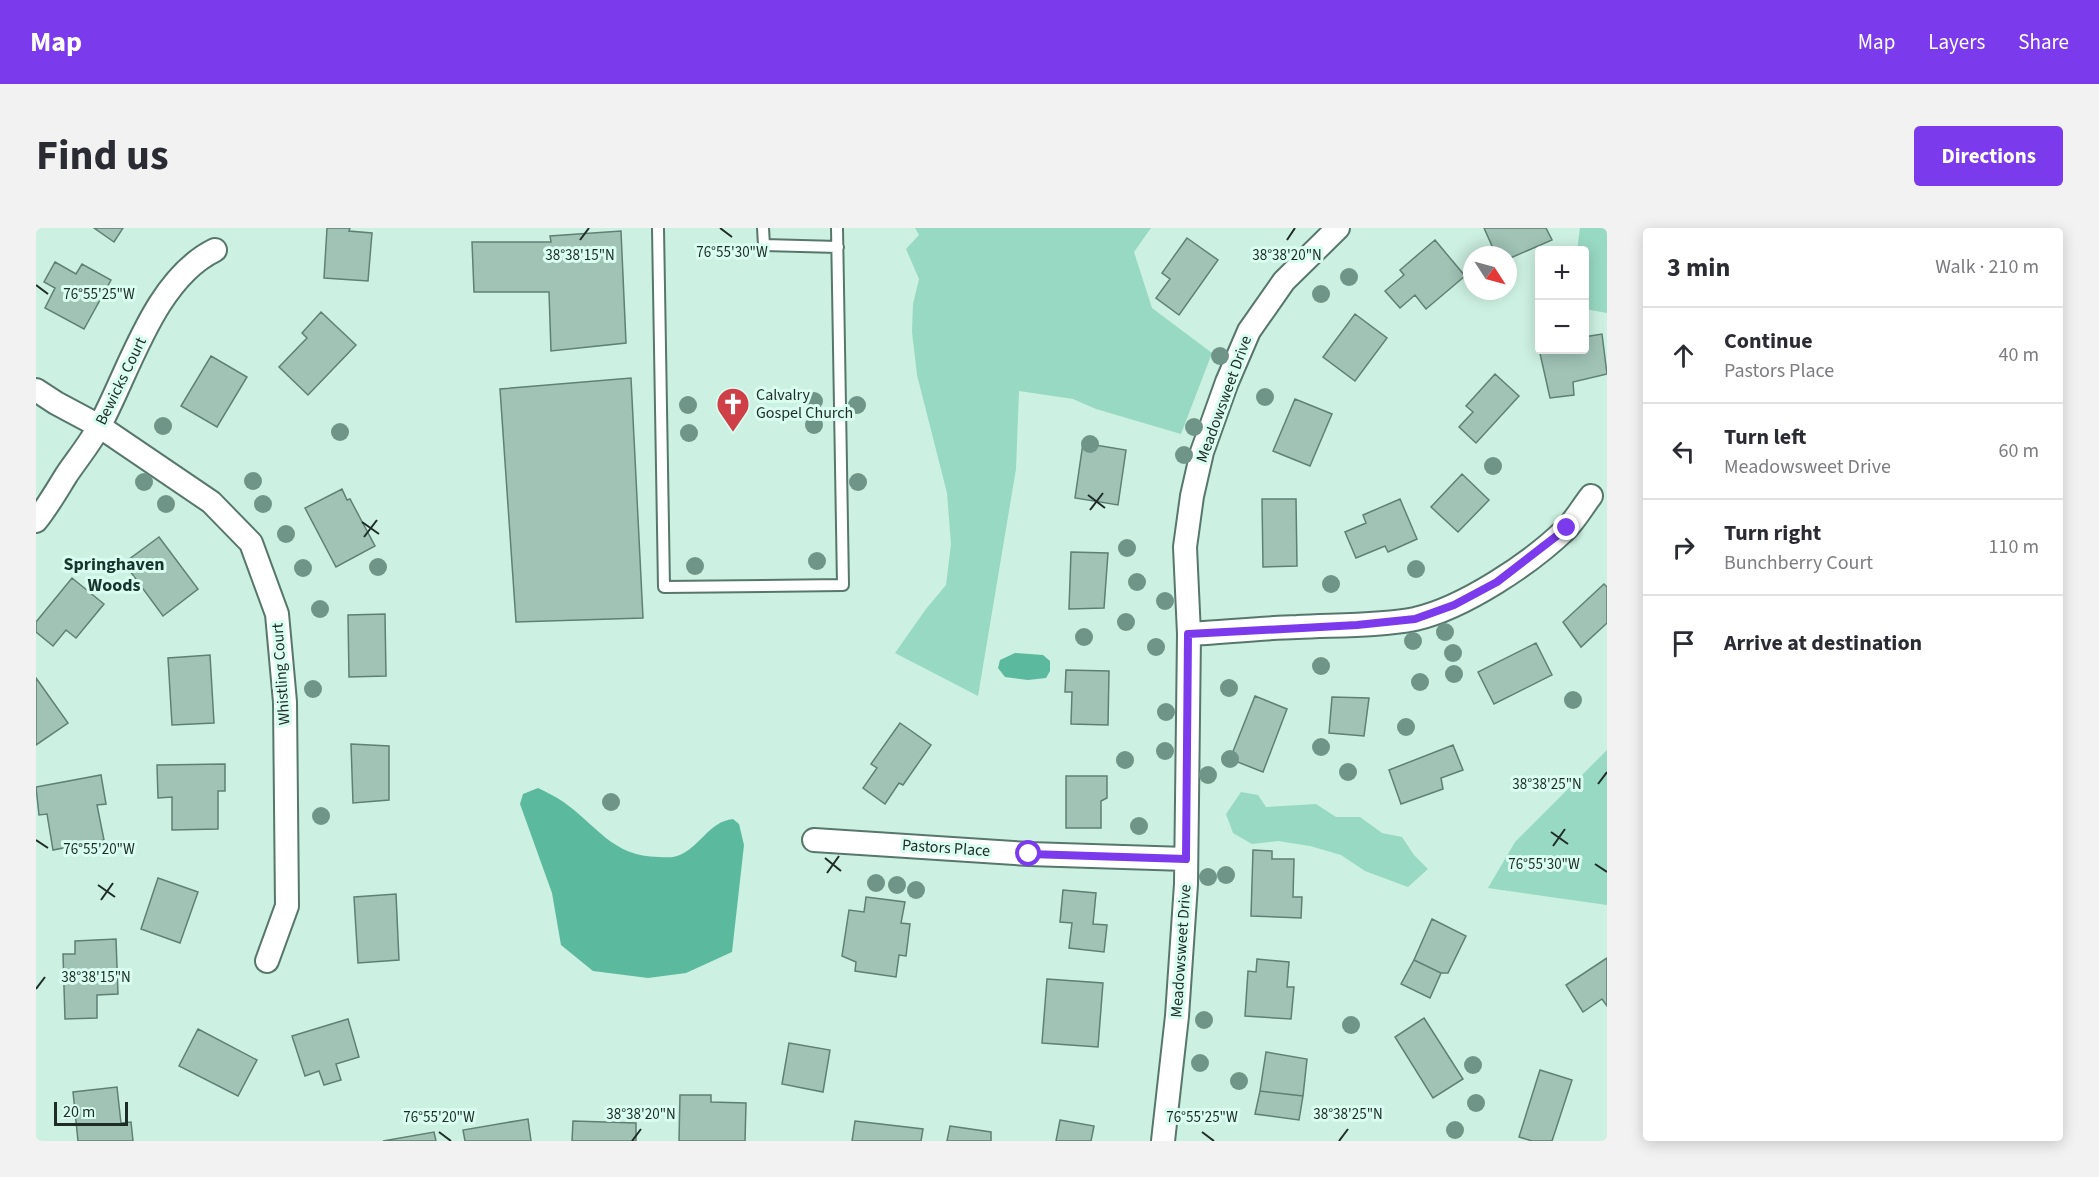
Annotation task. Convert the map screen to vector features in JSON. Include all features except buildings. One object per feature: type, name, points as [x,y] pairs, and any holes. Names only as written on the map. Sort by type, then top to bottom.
[{"type":"street","name":"Meadowsweet Drive","points":[[1163,1141],[1177,1016],[1186,859],[1188,634],[1185,547],[1192,496],[1202,452],[1227,382],[1249,331],[1284,281],[1338,228]]},
{"type":"street","name":"Bewicks Court","points":[[36,520],[99,426],[150,323],[165,298],[181,274],[197,260],[215,250]]},
{"type":"street","name":"Whistling Court","points":[[36,390],[99,426],[211,502],[251,543],[278,614],[285,702],[287,906],[267,961]]},
{"type":"street","points":[[1188,634],[1357,625],[1415,619],[1454,605],[1497,582],[1567,528],[1591,496]]},
{"type":"street","name":"Pastors Place","points":[[814,840],[1029,854],[1186,859]]},
{"type":"lane","points":[[658,228],[664,587],[843,585],[837,228]]},
{"type":"lane","points":[[763,228],[764,245],[838,247]]},
{"type":"shaded area","points":[[915,228],[1151,228],[1134,252],[1152,308],[1212,353],[1181,434],[1096,409],[1073,399],[1019,391],[1016,469],[978,696],[895,653],[946,585],[951,544],[947,493],[917,375],[912,332],[913,304],[919,279],[906,249],[919,235]]},
{"type":"shaded area","points":[[1580,228],[1607,228],[1607,313],[1589,310],[1589,246],[1578,246]]},
{"type":"shaded area","points":[[1015,653],[1043,655],[1050,661],[1050,671],[1046,678],[1028,680],[1005,677],[998,668],[1000,660]]},
{"type":"shaded area","points":[[1607,750],[1607,905],[1488,888],[1515,842]]},
{"type":"shaded area","points":[[538,788],[562,801],[606,838],[643,856],[677,856],[692,848],[717,825],[733,819],[739,824],[744,845],[732,952],[686,973],[648,978],[593,971],[561,945],[552,893],[520,804],[523,794]]},
{"type":"shaded area","points":[[1241,792],[1258,795],[1266,807],[1316,804],[1336,817],[1360,817],[1382,833],[1402,837],[1414,855],[1428,869],[1408,887],[1365,871],[1341,855],[1310,846],[1278,841],[1252,844],[1233,833],[1226,814]]},
{"type":"place","name":"Calvalry Gospel Church","points":[[733,433]]},
{"type":"district","name":"Springhaven Woods","points":[[114,574]]},
{"type":"route","points":[[1029,854],[1186,859],[1188,634],[1357,625],[1415,619],[1454,605],[1497,582],[1567,528]]}]
